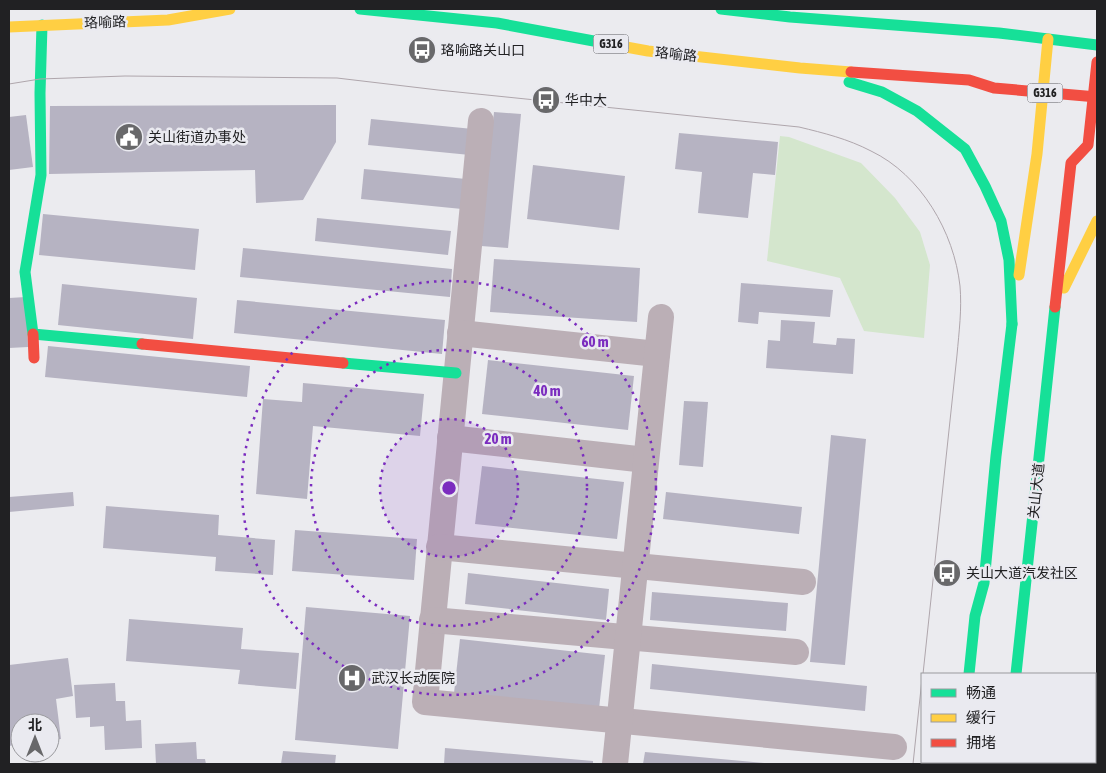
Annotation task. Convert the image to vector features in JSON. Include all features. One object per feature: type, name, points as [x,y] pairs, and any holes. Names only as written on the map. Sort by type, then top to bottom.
[{"type":"main road","name":"珞喻路","points":[[9,27],[168,20],[230,9]]},
{"type":"main road","name":"珞喻路","points":[[360,9],[497,23],[648,51],[800,68],[969,80],[994,88],[1043,92]]},
{"type":"main road","points":[[721,9],[790,17],[999,33],[1097,45]]},
{"type":"main road","points":[[34,358],[33,334],[25,272],[41,175],[40,93],[42,25]]},
{"type":"main road","points":[[969,673],[975,616],[984,583],[996,456],[1012,324],[1037,154],[1048,39]]},
{"type":"main road","name":"关山大道","points":[[1016,673],[1071,163],[1088,146],[1095,97],[1097,62]]},
{"type":"main road","points":[[800,68],[882,92],[917,111],[964,149],[985,186],[1000,221],[1010,260],[1012,324]]},
{"type":"main road","name":"G316","points":[[1043,92],[1095,97]]},
{"type":"main road","points":[[1055,307],[1097,221]]},
{"type":"main road","points":[[33,334],[456,373]]},
{"type":"street","points":[[481,121],[425,702],[894,747]]},
{"type":"street","points":[[615,764],[661,317]]},
{"type":"street","points":[[460,333],[657,354]]},
{"type":"street","points":[[450,438],[646,460]]},
{"type":"street","points":[[439,548],[802,582]]},
{"type":"street","points":[[432,620],[796,652]]},
{"type":"green space","points":[[780,136],[789,137],[861,163],[895,198],[920,232],[930,265],[924,338],[864,331],[840,278],[767,261]]},
{"type":"building","points":[[336,105],[336,142],[303,200],[256,203],[255,170],[49,174],[50,106]]},
{"type":"building","points":[[494,112],[521,114],[508,248],[481,246]]},
{"type":"building","points":[[26,115],[33,167],[9,170],[9,117]]},
{"type":"building","points":[[371,119],[473,129],[470,155],[368,145]]},
{"type":"building","points":[[679,133],[778,142],[775,175],[753,173],[748,218],[698,213],[702,172],[675,169]]},
{"type":"building","points":[[533,165],[625,176],[619,230],[527,219]]},
{"type":"building","points":[[364,169],[466,179],[462,209],[361,199]]},
{"type":"building","points":[[43,214],[199,229],[195,270],[39,255]]},
{"type":"building","points":[[317,218],[451,231],[448,255],[315,241]]},
{"type":"building","points":[[243,248],[452,269],[450,297],[240,277]]},
{"type":"building","points":[[494,259],[640,268],[637,322],[490,312]]},
{"type":"building","points":[[741,283],[833,290],[830,317],[759,312],[758,324],[738,322]]},
{"type":"building","points":[[62,284],[197,298],[193,339],[58,325]]},
{"type":"building","points":[[26,297],[28,347],[9,348],[9,298]]},
{"type":"building","points":[[237,300],[445,320],[442,354],[234,333]]},
{"type":"building","points":[[781,320],[815,322],[813,343],[836,345],[837,338],[855,339],[853,374],[766,368],[768,340],[780,341]]},
{"type":"building","points":[[48,346],[250,366],[247,397],[45,377]]},
{"type":"building","points":[[488,360],[634,376],[628,430],[482,414]]},
{"type":"building","points":[[303,383],[424,394],[420,436],[313,426],[307,499],[256,494],[263,399],[302,402]]},
{"type":"building","points":[[684,401],[708,402],[703,467],[679,465]]},
{"type":"building","points":[[831,435],[866,439],[845,665],[810,662]]},
{"type":"building","points":[[482,466],[624,482],[617,539],[475,524]]},
{"type":"building","points":[[73,492],[74,506],[9,512],[9,497]]},
{"type":"building","points":[[666,492],[802,507],[799,534],[663,519]]},
{"type":"building","points":[[106,506],[219,515],[218,535],[275,540],[273,575],[215,571],[216,557],[103,548]]},
{"type":"building","points":[[295,530],[417,539],[414,580],[292,571]]},
{"type":"building","points":[[468,573],[609,589],[606,620],[465,604]]},
{"type":"building","points":[[652,592],[788,603],[786,631],[650,620]]},
{"type":"building","name":"武汉长动医院","points":[[306,607],[410,616],[398,749],[295,740]]},
{"type":"building","points":[[129,619],[243,628],[241,649],[299,653],[296,689],[238,684],[240,670],[126,661]]},
{"type":"building","points":[[460,639],[605,655],[599,709],[454,693]]},
{"type":"building","points":[[68,658],[73,696],[56,699],[58,713],[10,713],[9,746],[9,665]]},
{"type":"building","points":[[652,664],[867,686],[865,711],[650,689]]},
{"type":"building","points":[[115,683],[116,701],[125,701],[126,721],[141,720],[142,748],[105,750],[104,726],[90,727],[90,717],[76,718],[74,685]]},
{"type":"building","points":[[196,742],[197,759],[205,759],[206,764],[156,764],[155,744]]},
{"type":"building","points":[[445,748],[593,761],[593,764],[444,764]]},
{"type":"building","points":[[283,751],[336,755],[335,764],[281,764]]},
{"type":"building","points":[[645,752],[764,763],[764,764],[643,764]]},
{"type":"tram line","points":[[9,84],[40,79],[125,76],[337,78],[799,127],[854,143],[889,161],[920,190],[932,207],[951,246],[960,286],[957,355],[923,673]]},
{"type":"tram line","points":[[913,764],[921,688]]},
{"type":"traffic: fast","points":[[360,9],[497,23],[626,47]]},
{"type":"traffic: fast","points":[[721,9],[790,17],[999,33],[1097,45]]},
{"type":"traffic: fast","points":[[42,25],[40,93],[41,175],[25,272],[33,334],[142,344]]},
{"type":"traffic: fast","points":[[849,82],[882,92],[917,111],[965,149],[1001,221],[1009,260],[1012,324]]},
{"type":"traffic: fast","points":[[1016,673],[1055,307]]},
{"type":"traffic: fast","points":[[969,673],[975,616],[984,583],[996,456],[1012,324]]},
{"type":"traffic: fast","points":[[343,363],[456,373]]},
{"type":"traffic: slow","points":[[9,27],[168,20],[230,9]]},
{"type":"traffic: slow","points":[[1019,275],[1037,154],[1048,39]]},
{"type":"traffic: slow","points":[[626,47],[800,68],[851,72]]},
{"type":"traffic: slow","points":[[1064,288],[1097,221]]},
{"type":"traffic: jam","points":[[1055,307],[1071,163],[1088,145],[1097,62]]},
{"type":"traffic: jam","points":[[851,72],[969,80],[994,88],[1097,97]]},
{"type":"traffic: jam","points":[[33,334],[34,358]]},
{"type":"traffic: jam","points":[[142,344],[343,363]]},
{"type":"place","name":"珞喻路关山口","points":[[422,50]]},
{"type":"place","name":"华中大","points":[[546,100]]},
{"type":"place","name":"关山街道办事处","points":[[129,137]]},
{"type":"place","name":"关山大道汽发社区","points":[[947,573]]},
{"type":"place","name":"武汉长动医院","points":[[352,678]]}]
